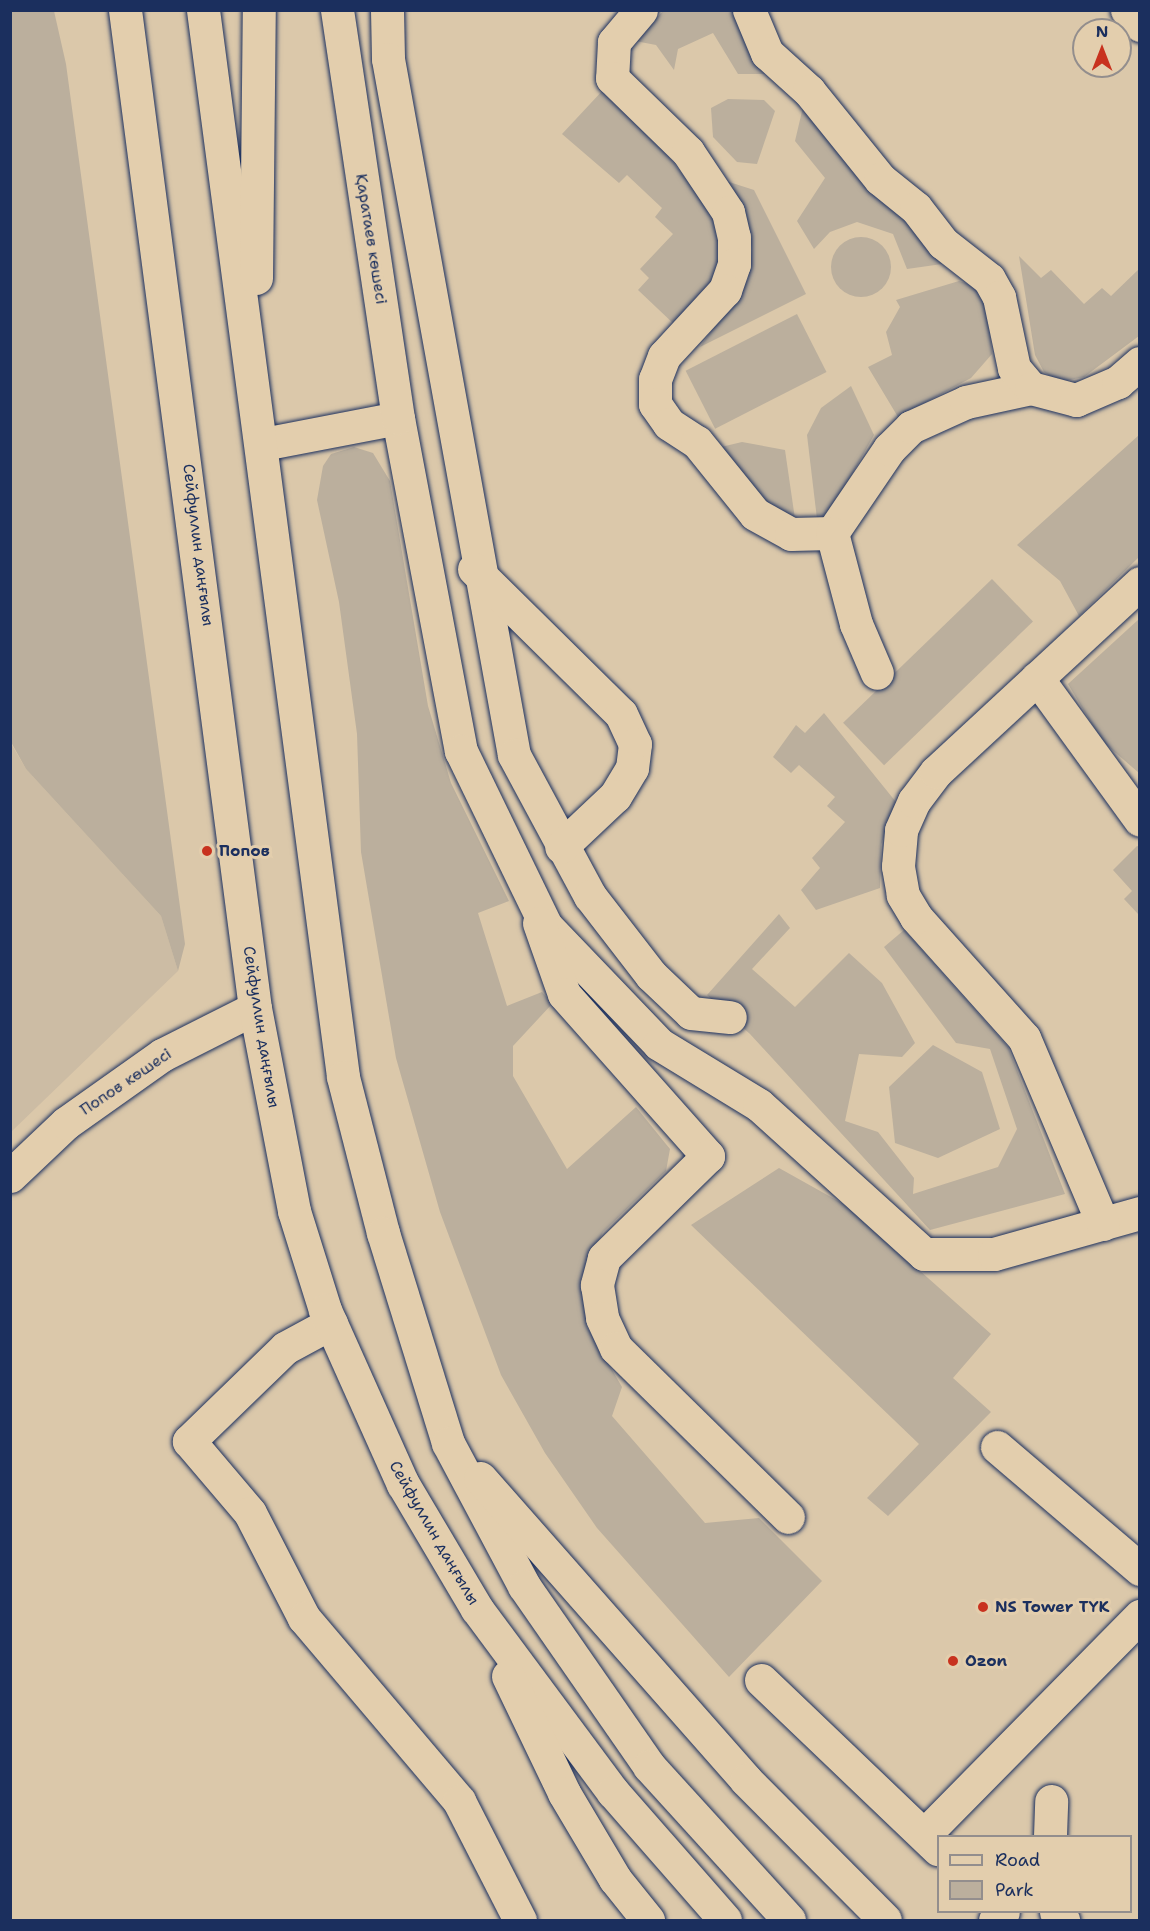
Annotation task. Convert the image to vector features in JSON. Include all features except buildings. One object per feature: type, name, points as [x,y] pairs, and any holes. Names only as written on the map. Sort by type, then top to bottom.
[{"type":"main road","points":[[109,10],[139,120]]},
{"type":"main road","name":"Сейфуллин даңғылы","points":[[125,10],[255,1008],[294,1211],[331,1323],[403,1484],[477,1609],[613,1792],[725,1920]]},
{"type":"main road","points":[[203,10],[262,444],[343,1077],[383,1233],[448,1443],[524,1586],[649,1766],[789,1920]]},
{"type":"main road","points":[[255,391],[259,10]]},
{"type":"main road","name":"Қаратаев көшесі","points":[[337,10],[398,418],[461,751],[537,915]]},
{"type":"main road","points":[[387,10],[388,59],[477,571],[514,755],[561,847],[590,896],[651,975],[691,1013],[730,1017]]},
{"type":"main road","points":[[641,10],[614,42],[612,78],[688,152],[728,212],[734,237],[734,264],[725,290],[664,356],[655,379],[655,404],[669,424],[698,442],[755,514],[791,534],[832,533]]},
{"type":"main road","points":[[749,10],[767,53],[809,91],[880,179],[916,208],[943,243],[989,279],[999,297],[1014,368],[1031,388]]},
{"type":"main road","points":[[1127,10],[1140,26]]},
{"type":"main road","points":[[877,672],[856,624],[832,533],[889,449],[911,427],[966,402],[1031,388],[1076,400],[1118,382],[1140,363]]},
{"type":"main road","points":[[262,444],[348,424],[398,418]]},
{"type":"main road","points":[[422,541],[477,571],[621,714],[634,744],[632,768],[615,796],[561,847]]},
{"type":"main road","points":[[1103,1224],[1024,1038],[916,917],[903,895],[898,866],[901,830],[914,801],[936,772],[1140,584]]},
{"type":"main road","points":[[1037,678],[1140,820]]},
{"type":"main road","points":[[537,915],[659,1044],[759,1105],[909,1246],[941,1257],[975,1257],[1140,1214]]},
{"type":"main road","points":[[537,915],[564,994],[708,1156],[604,1258],[597,1285],[602,1318],[616,1348],[788,1517]]},
{"type":"main road","name":"Попов көшесі","points":[[10,1176],[66,1123],[162,1055],[255,1008]]},
{"type":"main road","points":[[331,1323],[285,1348],[189,1441],[250,1513],[303,1618],[459,1801],[520,1920]]},
{"type":"main road","points":[[448,1443],[746,1780],[885,1920]]},
{"type":"main road","points":[[998,1447],[1140,1569]]},
{"type":"main road","points":[[477,1609],[564,1793],[615,1879],[648,1920]]},
{"type":"main road","points":[[937,1835],[1140,1616]]},
{"type":"main road","points":[[761,1680],[931,1842]]},
{"type":"main road","points":[[1050,1835],[1051,1801]]},
{"type":"shaded area","points":[[10,742],[26,769],[161,916],[178,971],[11,1132]]},
{"type":"green space","points":[[10,11],[54,11],[66,64],[185,944],[178,971],[161,916],[26,769],[11,742]]},
{"type":"green space","points":[[663,11],[735,11],[765,74],[738,74],[713,33],[678,49],[674,70],[656,45],[635,41]]},
{"type":"green space","points":[[604,89],[658,142],[718,222],[721,268],[676,326],[638,290],[649,278],[640,269],[673,234],[655,217],[662,208],[627,175],[619,183],[562,134]]},
{"type":"green space","points":[[728,99],[764,100],[775,111],[757,164],[737,162],[713,137],[711,108]]},
{"type":"green space","points":[[803,107],[865,187],[909,217],[942,264],[907,269],[893,234],[857,222],[830,232],[814,249],[797,221],[825,178],[795,141]]},
{"type":"green space","points":[[726,181],[754,190],[806,294],[700,347],[748,279],[752,250],[747,219]]},
{"type":"green space","points":[[861,237],[882,246],[891,267],[882,288],[861,297],[840,288],[831,267],[840,246]]},
{"type":"green space","points":[[1019,256],[1041,278],[1051,270],[1084,304],[1102,288],[1111,296],[1139,269],[1139,336],[1084,377],[1060,382],[1044,372],[1035,355]]},
{"type":"green space","points":[[959,281],[975,286],[987,301],[992,354],[971,378],[898,417],[868,367],[892,355],[886,332],[900,307],[896,300]]},
{"type":"green space","points":[[797,314],[827,372],[715,429],[686,371]]},
{"type":"green space","points":[[851,386],[874,435],[832,510],[817,519],[807,435],[821,408]]},
{"type":"green space","points":[[1139,435],[1139,557],[1079,616],[1060,581],[1017,545]]},
{"type":"green space","points":[[742,442],[785,450],[795,519],[768,504],[721,447]]},
{"type":"green space","points":[[354,447],[373,453],[390,481],[428,706],[451,783],[509,901],[478,913],[507,1006],[542,992],[552,1004],[513,1046],[513,1076],[567,1169],[636,1107],[670,1149],[666,1171],[603,1232],[581,1278],[587,1327],[622,1387],[612,1416],[705,1523],[759,1518],[822,1581],[729,1677],[597,1528],[545,1453],[501,1375],[440,1212],[396,1058],[361,852],[357,734],[339,602],[317,500],[323,466],[331,454]]},
{"type":"green space","points":[[992,579],[1033,621],[884,765],[843,723]]},
{"type":"green space","points":[[1139,619],[1139,773],[1102,741],[1068,684]]},
{"type":"green space","points":[[824,713],[896,802],[881,845],[880,888],[816,910],[801,890],[820,868],[812,858],[845,822],[827,806],[835,797],[799,765],[791,773],[773,757],[796,725],[805,733]]},
{"type":"green space","points":[[1137,846],[1140,847],[1139,915],[1124,899],[1132,891],[1113,870]]},
{"type":"green space","points":[[779,914],[790,928],[752,969],[795,1007],[849,953],[882,983],[915,1043],[902,1057],[859,1054],[845,1121],[878,1132],[914,1178],[913,1194],[998,1167],[1017,1129],[990,1049],[956,1043],[884,947],[904,930],[1008,1047],[1065,1194],[930,1230],[750,1034],[707,995]]},
{"type":"green space","points":[[933,1045],[982,1072],[1000,1129],[938,1158],[895,1143],[889,1087]]},
{"type":"green space","points":[[779,1168],[847,1206],[991,1334],[953,1378],[991,1412],[888,1516],[867,1498],[919,1444],[691,1225]]},
{"type":"place","name":"Попов","points":[[207,851]]},
{"type":"place","name":"NS Tower ТҮК","points":[[983,1607]]},
{"type":"place","name":"Ozon","points":[[953,1661]]}]
